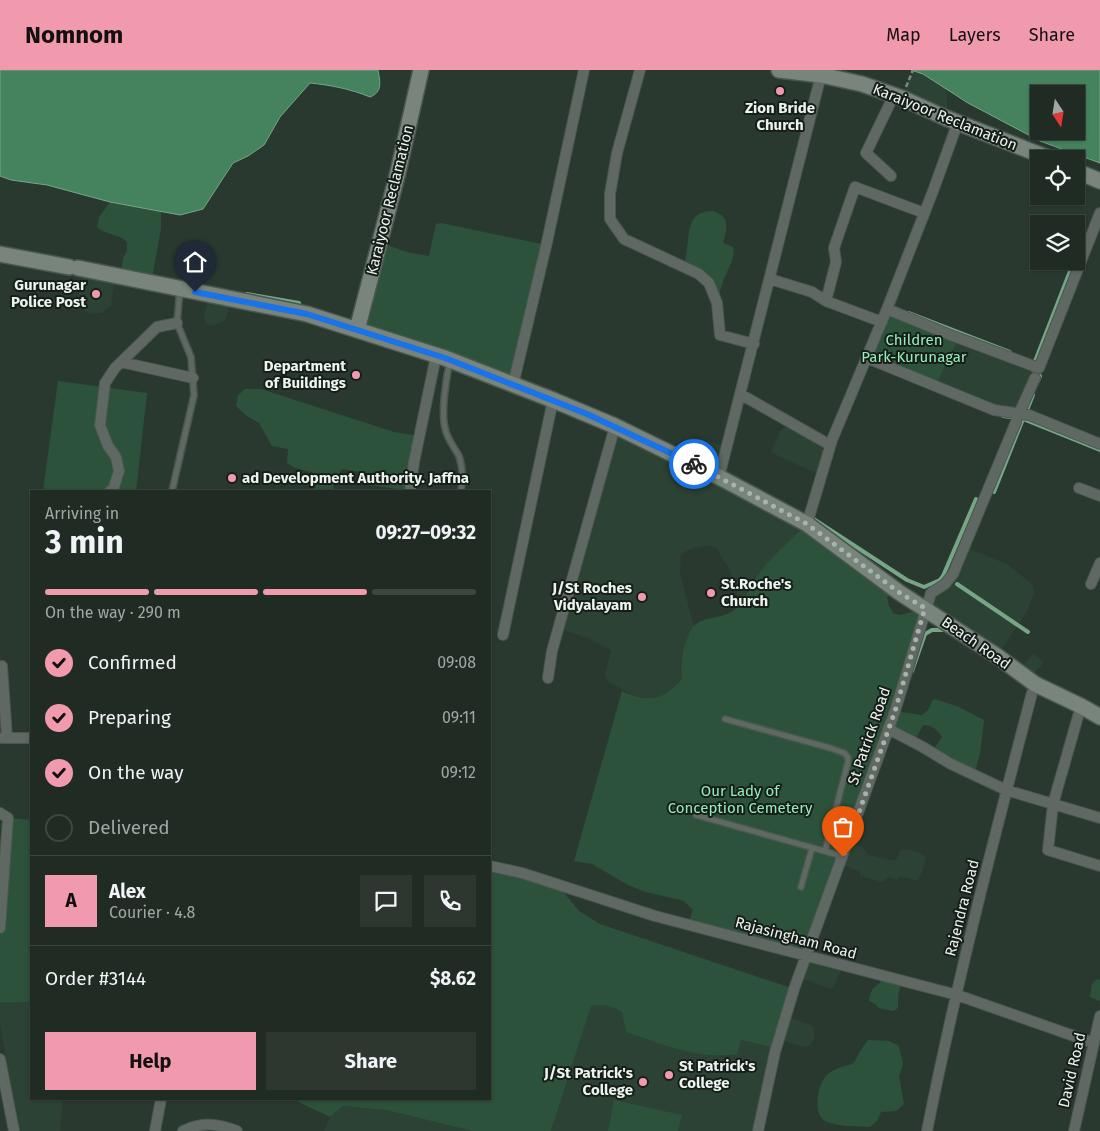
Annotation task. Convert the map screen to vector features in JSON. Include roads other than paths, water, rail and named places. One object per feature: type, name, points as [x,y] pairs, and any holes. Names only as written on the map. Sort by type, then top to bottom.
[{"type":"main road","name":"Karaiyoor Reclamation","points":[[357,330],[398,172],[420,70]]},
{"type":"main road","name":"Karaiyoor Reclamation","points":[[779,70],[821,75],[862,84],[1030,151]]},
{"type":"main road","points":[[1085,174],[1100,182]]},
{"type":"main road","name":"Beach Road","points":[[0,254],[307,314],[443,358],[615,426],[720,477],[807,524],[900,593],[997,656],[1035,684],[1100,717]]},
{"type":"street","points":[[512,385],[547,242],[584,70]]},
{"type":"street","points":[[640,70],[617,153],[610,194],[610,219],[624,239],[699,274],[709,282],[717,303],[720,335],[754,344]]},
{"type":"street","points":[[720,477],[821,75]]},
{"type":"street","points":[[891,176],[866,153],[898,97]]},
{"type":"street","points":[[807,524],[830,445],[882,322],[958,122]]},
{"type":"street","points":[[826,301],[836,262],[834,248],[855,187],[924,214]]},
{"type":"street","points":[[887,309],[1039,368],[1100,213]]},
{"type":"street","points":[[770,279],[812,292],[826,301],[882,322]]},
{"type":"street","points":[[113,490],[119,471],[116,457],[108,446],[100,425],[105,382],[121,362],[157,327],[177,324]]},
{"type":"street","points":[[410,490],[414,462],[443,358]]},
{"type":"street","points":[[867,358],[994,410],[1018,417],[1029,415],[1100,444]]},
{"type":"street","points":[[121,362],[193,378]]},
{"type":"street","name":"St Patrick Road","points":[[758,1131],[775,1052],[806,956],[888,730],[925,608],[931,593],[946,584],[953,574],[1035,378]]},
{"type":"street","points":[[740,394],[830,445]]},
{"type":"street","points":[[503,635],[553,400]]},
{"type":"street","points":[[548,678],[552,651],[615,426]]},
{"type":"street","points":[[1079,488],[1100,496]]},
{"type":"street","points":[[1091,584],[1100,563]]},
{"type":"street","points":[[2,666],[3,738],[30,738]]},
{"type":"street","name":"Rajendra Road","points":[[926,1131],[944,1042],[1032,693]]},
{"type":"street","points":[[1079,713],[1053,804],[1048,850],[1100,866]]},
{"type":"street","points":[[888,730],[921,746],[950,764],[1006,790],[1100,818]]},
{"type":"street","points":[[0,813],[8,818],[0,928]]},
{"type":"street","name":"Rajasingham Road","points":[[491,866],[522,873],[655,916],[957,995],[1094,1043]]},
{"type":"street","name":"David Road","points":[[1074,1131],[1100,1016]]},
{"type":"street","points":[[0,1059],[14,1131]]},
{"type":"street","points":[[158,1130],[161,1100]]},
{"type":"street","points":[[183,1131],[196,1125],[214,1124],[237,1131]]},
{"type":"lane","points":[[172,490],[194,395],[191,357],[177,324],[180,289]]},
{"type":"lane","points":[[443,358],[447,376],[444,427],[448,439],[459,457],[463,471],[461,490]]},
{"type":"lane","points":[[725,719],[830,748],[844,753],[848,757],[825,852]]},
{"type":"lane","points":[[696,816],[843,857]]},
{"type":"lane","points":[[801,887],[812,848]]},
{"type":"waterway","points":[[1034,364],[1071,270]]},
{"type":"waterway","points":[[247,294],[299,303],[300,308]]},
{"type":"waterway","points":[[909,313],[1010,352]]},
{"type":"waterway","points":[[1033,370],[1040,376],[1038,381]]},
{"type":"waterway","points":[[1030,412],[1027,410],[1033,395]]},
{"type":"waterway","points":[[1003,416],[1018,418]]},
{"type":"waterway","points":[[994,492],[1023,419],[1100,450]]},
{"type":"waterway","points":[[813,516],[812,518],[907,580],[924,587],[940,580],[943,576],[976,499]]},
{"type":"waterway","points":[[957,584],[1028,632]]},
{"type":"waterway","points":[[912,671],[925,634],[932,630],[947,630]]},
{"type":"place","name":"Zion Bride Church","points":[[780,91]]},
{"type":"place","name":"Gurunagar Police Post","points":[[96,294]]},
{"type":"place","name":"Department of Buildings","points":[[356,375]]},
{"type":"place","name":"ad Development Authority. Jaffna","points":[[232,478]]},
{"type":"place","name":"St.Roche's Church","points":[[711,593]]},
{"type":"place","name":"J/St Roches Vidyalayam","points":[[642,597]]},
{"type":"place","name":"St Patrick's College","points":[[669,1075]]},
{"type":"place","name":"J/St Patrick's College","points":[[643,1082]]},
{"type":"park label","name":"Children Park-Kurunagar","points":[[914,348]]},
{"type":"park label","name":"Our Lady of Conception Cemetery","points":[[740,800]]}]
